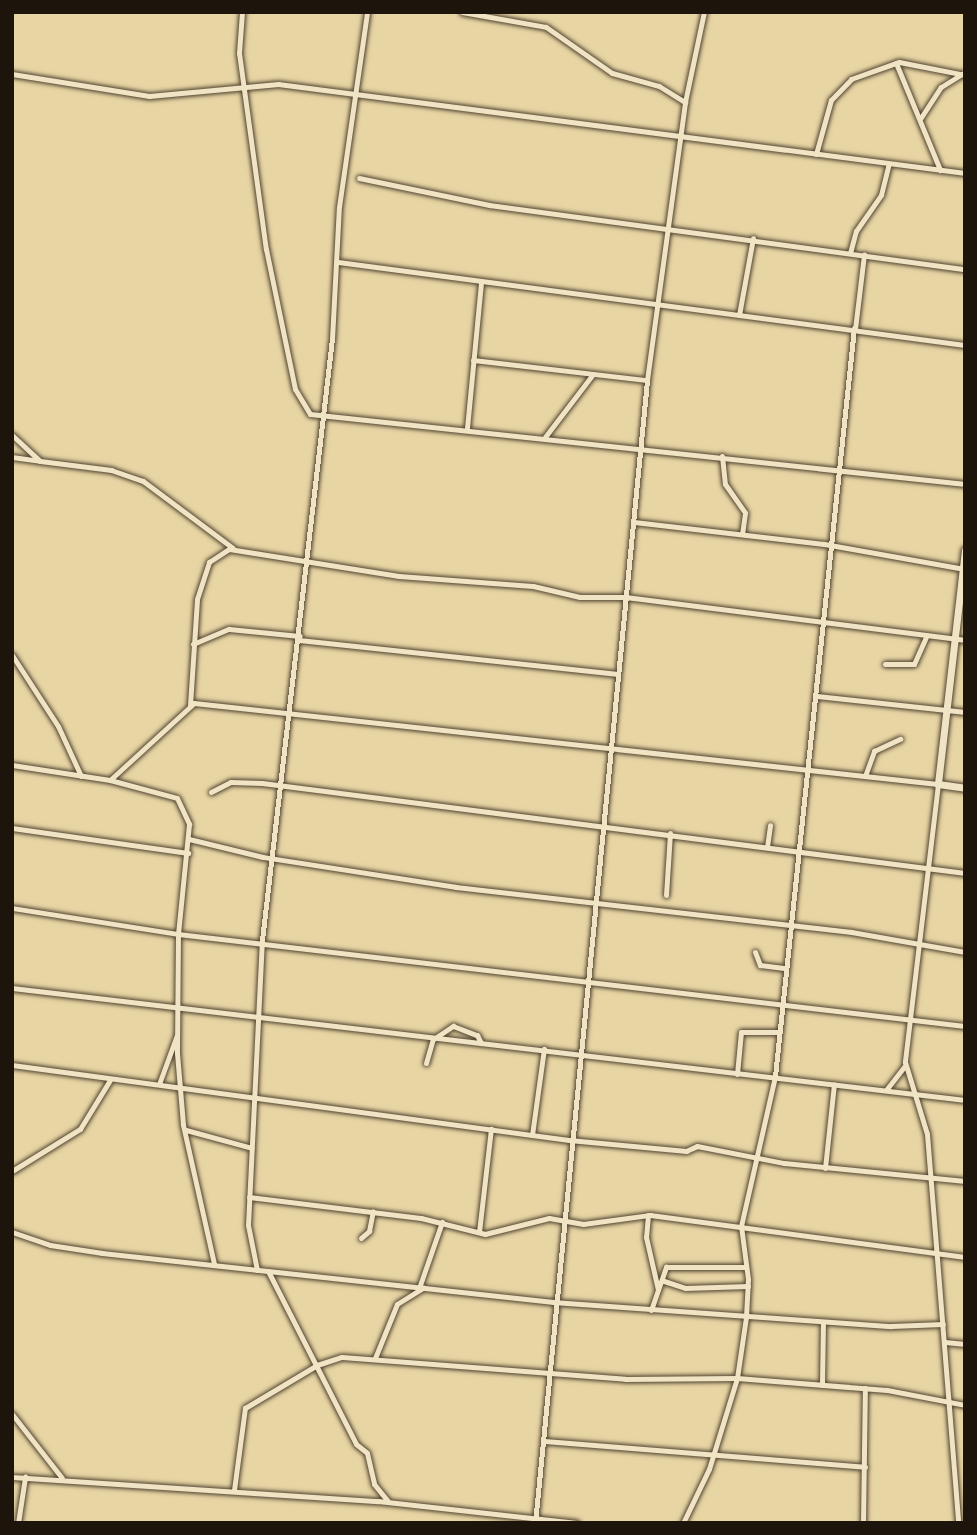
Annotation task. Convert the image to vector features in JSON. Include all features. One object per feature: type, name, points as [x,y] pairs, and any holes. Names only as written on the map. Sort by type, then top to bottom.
[{"type":"street","points":[[242,12],[239,53],[266,249],[295,389],[306,410],[321,416],[467,428],[965,484]]},
{"type":"street","points":[[257,1270],[249,1236],[249,1197],[262,940],[309,559],[338,262],[339,207],[367,12]]},
{"type":"street","points":[[462,12],[543,25],[620,78],[659,86],[685,102]]},
{"type":"street","points":[[535,1521],[569,1140],[592,979],[596,903],[614,748],[618,674],[647,380],[656,306],[671,231],[685,102],[704,12]]},
{"type":"street","points":[[816,154],[835,93],[851,79],[896,63],[963,75]]},
{"type":"street","points":[[896,63],[940,170]]},
{"type":"street","points":[[12,74],[149,96],[278,84],[965,173]]},
{"type":"street","points":[[920,119],[941,87],[963,75]]},
{"type":"street","points":[[850,253],[856,231],[881,195],[889,164]]},
{"type":"street","points":[[359,177],[489,205],[671,231],[753,238],[965,269]]},
{"type":"street","points":[[739,315],[753,238]]},
{"type":"street","points":[[683,1523],[713,1451],[737,1378],[746,1317],[748,1286],[741,1226],[760,1158],[775,1076],[788,927],[817,696],[864,255]]},
{"type":"street","points":[[338,262],[965,345]]},
{"type":"street","points":[[467,428],[481,283]]},
{"type":"street","points":[[473,360],[647,380]]},
{"type":"street","points":[[545,438],[593,374]]},
{"type":"street","points":[[12,435],[40,461]]},
{"type":"street","points":[[722,456],[724,484],[744,506],[742,534]]},
{"type":"street","points":[[12,457],[110,470],[142,481],[234,549],[309,559],[399,576],[533,586],[606,599],[626,597],[965,640]]},
{"type":"street","points":[[634,522],[832,546],[964,569]]},
{"type":"street","points":[[110,780],[190,705],[197,599],[209,562],[234,549]]},
{"type":"street","points":[[958,1523],[940,1255],[918,1096],[905,1066],[965,550]]},
{"type":"street","points":[[193,644],[229,629],[618,674]]},
{"type":"street","points":[[885,664],[914,664],[926,637]]},
{"type":"street","points":[[12,655],[58,726],[81,776]]},
{"type":"street","points":[[817,696],[965,712]]},
{"type":"street","points":[[190,705],[614,748],[965,788]]},
{"type":"street","points":[[865,776],[874,751],[900,739]]},
{"type":"street","points":[[12,765],[110,780],[177,798],[187,816],[188,853],[178,934],[180,1086],[186,1130],[214,1264]]},
{"type":"street","points":[[211,792],[231,782],[282,786],[965,873]]},
{"type":"street","points":[[767,847],[770,825]]},
{"type":"street","points":[[12,828],[188,853]]},
{"type":"street","points":[[666,895],[670,834]]},
{"type":"street","points":[[189,839],[273,859],[965,952]]},
{"type":"street","points":[[12,908],[178,934],[262,940],[910,1017],[965,1026]]},
{"type":"street","points":[[755,952],[760,965],[784,968]]},
{"type":"street","points":[[12,988],[258,1019],[580,1051],[965,1100]]},
{"type":"street","points":[[426,1063],[434,1038],[453,1026],[477,1035],[481,1043]]},
{"type":"street","points":[[737,1073],[741,1032],[778,1031]]},
{"type":"street","points":[[159,1084],[178,1032]]},
{"type":"street","points":[[532,1135],[544,1049]]},
{"type":"street","points":[[12,1066],[110,1080],[253,1094],[569,1140],[685,1151],[697,1146],[825,1167],[965,1181]]},
{"type":"street","points":[[886,1090],[905,1066]]},
{"type":"street","points":[[12,1171],[80,1129],[110,1080]]},
{"type":"street","points":[[825,1167],[834,1084]]},
{"type":"street","points":[[479,1232],[491,1129]]},
{"type":"street","points":[[186,1130],[253,1148]]},
{"type":"street","points":[[249,1197],[373,1210],[498,1234],[563,1217],[583,1224],[648,1215],[965,1257]]},
{"type":"street","points":[[361,1238],[369,1231],[373,1210]]},
{"type":"street","points":[[648,1215],[646,1237],[657,1290]]},
{"type":"street","points":[[375,1358],[397,1304],[421,1288],[442,1222]]},
{"type":"street","points":[[12,1232],[55,1247],[553,1303],[823,1322],[943,1324]]},
{"type":"street","points":[[651,1310],[657,1290],[664,1281],[666,1267],[746,1267]]},
{"type":"street","points":[[268,1271],[356,1444],[368,1455],[374,1484],[389,1502]]},
{"type":"street","points":[[664,1281],[685,1288],[748,1286]]},
{"type":"street","points":[[822,1385],[823,1322]]},
{"type":"street","points":[[944,1342],[965,1344]]},
{"type":"street","points":[[234,1490],[245,1408],[317,1365],[342,1357],[547,1374],[737,1378],[865,1388],[965,1405]]},
{"type":"street","points":[[863,1523],[865,1388]]},
{"type":"street","points":[[12,1414],[62,1478]]},
{"type":"street","points":[[544,1441],[713,1451],[865,1467]]},
{"type":"street","points":[[12,1477],[62,1478],[389,1502],[535,1521],[577,1523]]},
{"type":"street","points":[[18,1523],[25,1477]]},
{"type":"street","points":[[957,1511],[965,1504]]}]
